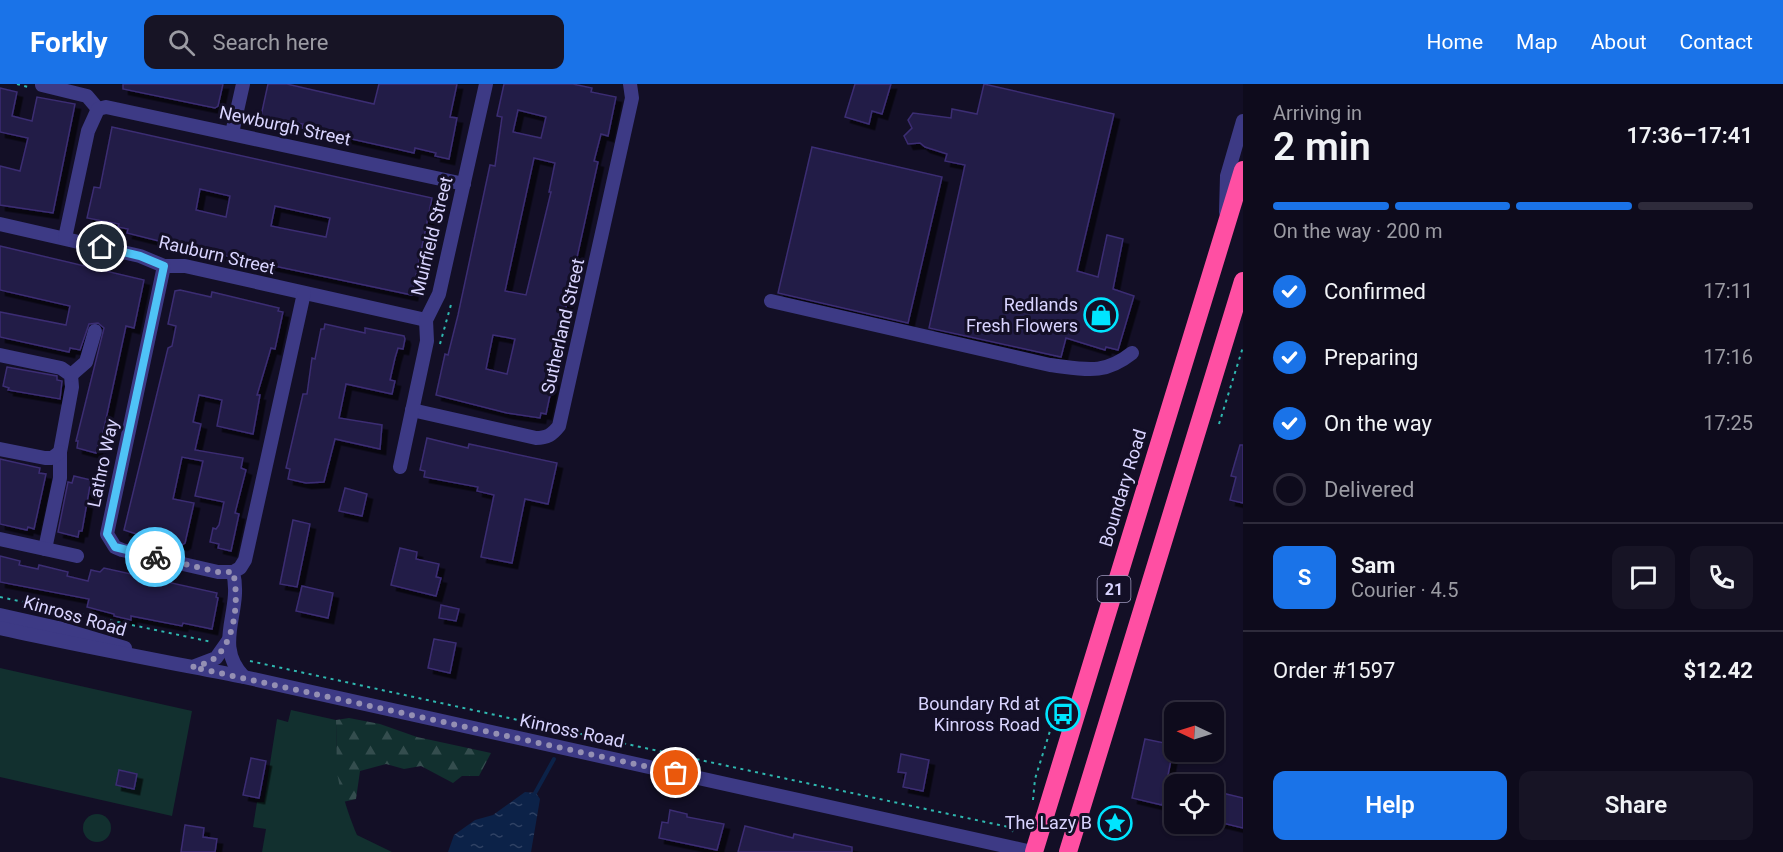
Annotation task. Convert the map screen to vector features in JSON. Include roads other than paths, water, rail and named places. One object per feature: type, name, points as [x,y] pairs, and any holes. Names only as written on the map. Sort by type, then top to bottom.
[{"type":"highway","name":"Boundary Road","points":[[1033,852],[1243,170]]},
{"type":"highway","name":"21","points":[[1068,852],[1243,281]]},
{"type":"street","points":[[232,133],[243,84]]},
{"type":"street","name":"Muirfield Street","points":[[400,467],[427,341],[426,320],[439,294],[486,84]]},
{"type":"street","name":"Sutherland Street","points":[[412,410],[536,438],[544,438],[553,434],[559,426],[632,98],[630,84]]},
{"type":"street","points":[[42,86],[87,96],[98,109],[88,131],[65,238]]},
{"type":"street","name":"Newburgh Street","points":[[98,109],[115,107],[464,184]]},
{"type":"street","points":[[1226,226],[1227,176],[1243,121]]},
{"type":"street","name":"Rauburn Street","points":[[0,224],[140,256],[164,266],[184,266],[426,320]]},
{"type":"street","name":"Lathro Way","points":[[164,266],[107,534],[115,547],[218,572],[233,572]]},
{"type":"street","points":[[244,677],[232,663],[228,641],[237,594],[233,572],[240,568],[245,560],[304,293]]},
{"type":"street","points":[[771,301],[1050,365],[1090,370],[1115,366],[1131,353]]},
{"type":"street","points":[[71,375],[86,362],[95,331]]},
{"type":"street","points":[[0,355],[61,368],[71,375]]},
{"type":"street","points":[[45,549],[60,478],[60,452],[72,387],[71,375]]},
{"type":"street","points":[[0,449],[45,458],[52,458],[60,452]]},
{"type":"street","points":[[0,539],[76,556]]},
{"type":"street","name":"Kinross Road","points":[[0,615],[122,646],[139,655]]},
{"type":"street","name":"Kinross Road","points":[[0,628],[118,654],[139,655],[244,677],[1033,852]]},
{"type":"street","points":[[192,667],[216,658],[228,641]]},
{"type":"water","points":[[525,792],[536,793],[540,799],[531,852],[448,852],[454,835],[475,820],[493,815]]},
{"type":"waterway","points":[[534,795],[554,759]]},
{"type":"place","name":"Redlands Fresh Flowers","points":[[1101,315]]},
{"type":"place","name":"Boundary Rd at Kinross Road","points":[[1063,714]]},
{"type":"place","name":"The Lazy B","points":[[1115,823]]}]
